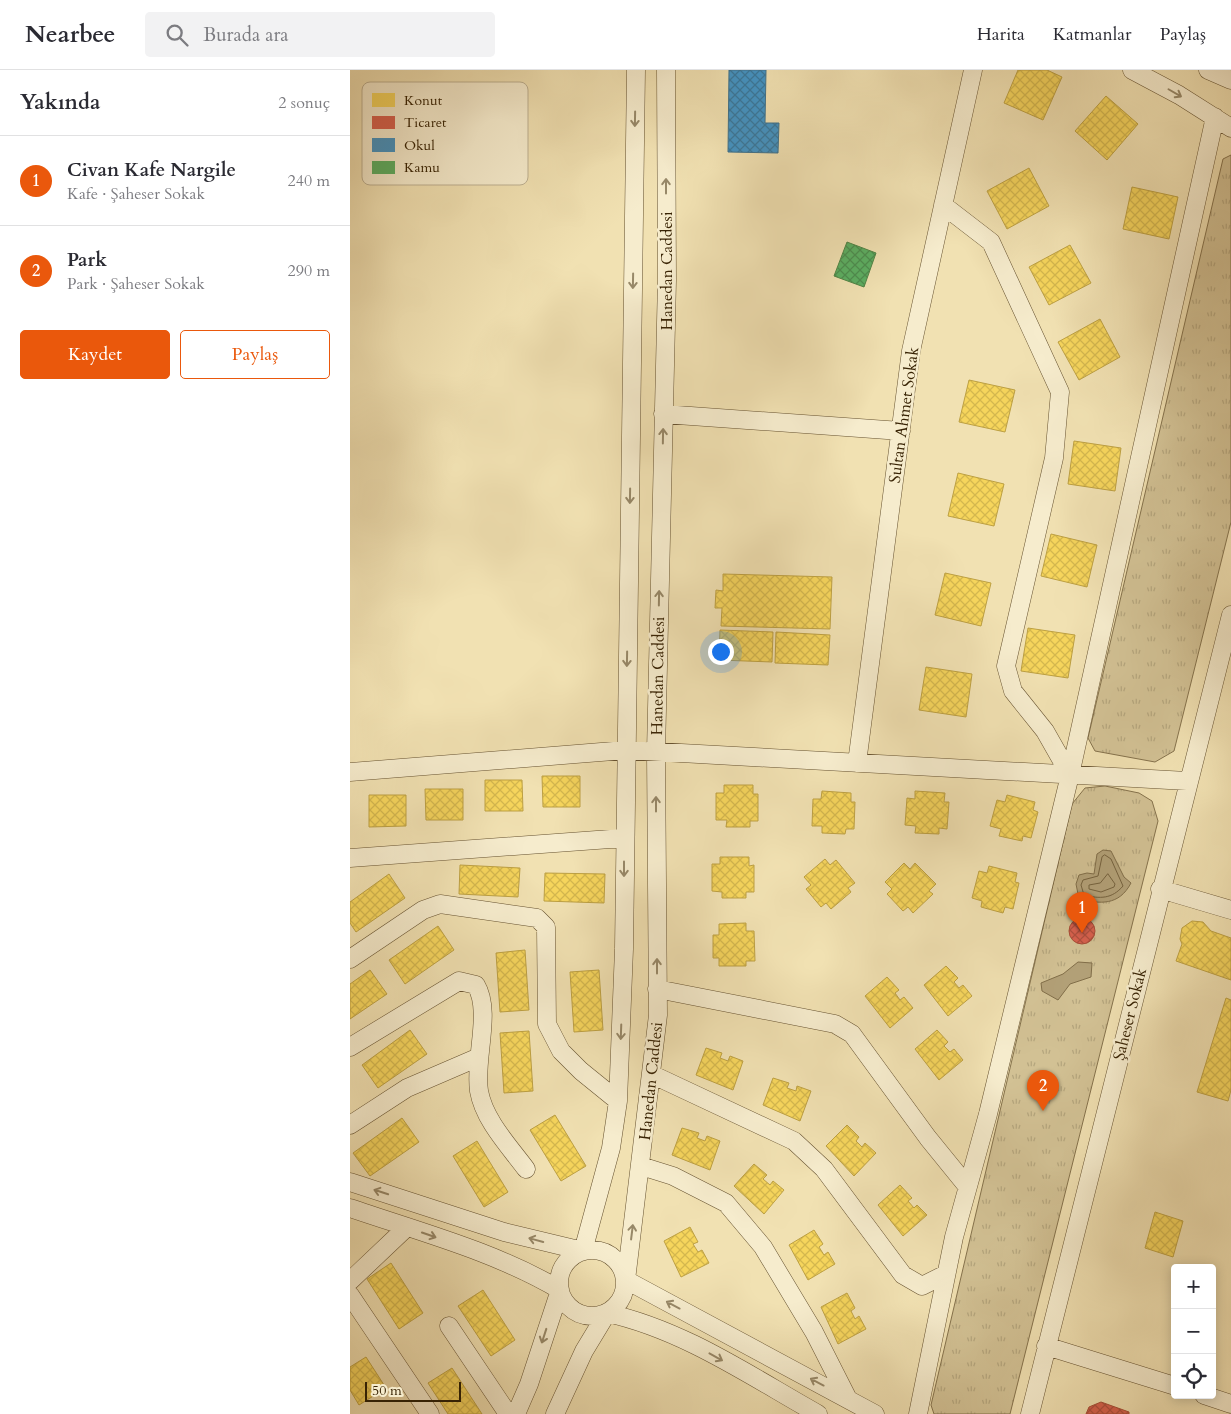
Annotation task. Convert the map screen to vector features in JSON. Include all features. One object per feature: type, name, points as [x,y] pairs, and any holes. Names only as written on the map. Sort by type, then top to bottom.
[{"type":"street","name":"Hanedan Caddesi","points":[[584,1251],[611,1148],[618,1101],[624,949],[624,838],[636,70]]},
{"type":"street","name":"Hanedan Caddesi","points":[[626,1280],[658,1015],[656,752],[667,280],[666,70]]},
{"type":"street","name":"Sultan Ahmet Sokak","points":[[857,763],[911,351],[973,70]]},
{"type":"street","points":[[1132,70],[1231,128]]},
{"type":"street","points":[[1208,70],[1231,80]]},
{"type":"street","points":[[918,1414],[966,1186],[988,1114],[1070,775],[1215,118]]},
{"type":"street","points":[[943,205],[992,242],[1060,392],[1054,458],[1006,666],[1013,691],[1045,732],[1070,775]]},
{"type":"street","points":[[664,414],[901,431]]},
{"type":"street","name":"Şaheser Sokak","points":[[1030,1414],[1187,781],[1231,615]]},
{"type":"street","points":[[350,772],[626,750],[1187,781]]},
{"type":"street","points":[[350,858],[624,838]]},
{"type":"street","points":[[1160,889],[1231,910]]},
{"type":"street","points":[[350,958],[422,910],[440,904],[537,918],[546,927],[547,1024],[561,1051],[581,1071],[618,1101]]},
{"type":"street","points":[[350,1047],[459,981],[476,985],[482,994],[477,1070],[479,1092],[485,1111],[526,1169]]},
{"type":"street","points":[[657,989],[835,1024],[852,1034],[928,1138],[966,1186]]},
{"type":"street","points":[[350,1124],[407,1088],[479,1057]]},
{"type":"street","points":[[651,1074],[794,1141],[824,1169],[904,1275],[922,1286],[946,1274]]},
{"type":"street","points":[[641,1166],[673,1176],[726,1204],[763,1247],[814,1332],[848,1399]]},
{"type":"street","points":[[350,1182],[504,1232],[584,1251],[603,1251],[612,1256],[624,1271],[626,1280],[622,1300],[607,1313],[584,1351],[555,1414]]},
{"type":"street","points":[[350,1208],[488,1256],[540,1278],[560,1290],[563,1300],[578,1313],[597,1316],[607,1313],[649,1324],[686,1340],[818,1414]]},
{"type":"street","points":[[350,1281],[407,1227]]},
{"type":"street","points":[[516,1414],[529,1384],[560,1290],[562,1270],[567,1262],[584,1251]]},
{"type":"street","points":[[626,1280],[875,1414]]},
{"type":"street","points":[[350,1295],[430,1414]]},
{"type":"street","points":[[449,1326],[508,1414]]},
{"type":"street","points":[[1046,1346],[1171,1385]]},
{"type":"street","points":[[1216,1399],[1231,1404]]},
{"type":"green space","points":[[1231,155],[1231,522],[1174,751],[1155,762],[1095,751],[1088,738],[1223,159]]},
{"type":"green space","points":[[1105,786],[1139,793],[1152,801],[1158,821],[1010,1414],[934,1414],[931,1405],[1072,804],[1085,788]]},
{"type":"water","points":[[1103,850],[1111,851],[1124,877],[1131,883],[1121,896],[1115,899],[1094,902],[1079,899],[1076,884],[1079,875],[1094,874],[1097,854]]},
{"type":"water","points":[[1078,962],[1092,963],[1091,977],[1070,984],[1058,1000],[1042,991],[1041,983],[1063,974]]},
{"type":"building: Konut","points":[[1018,70],[1047,70],[1062,77],[1043,120],[1004,103]]},
{"type":"building: Konut","points":[[1106,96],[1138,124],[1107,160],[1075,131]]},
{"type":"building: Konut","points":[[1029,168],[1049,206],[1007,229],[987,191]]},
{"type":"building: Konut","points":[[1132,187],[1178,197],[1169,239],[1123,229]]},
{"type":"building: Konut","points":[[1070,245],[1091,283],[1049,305],[1029,267]]},
{"type":"building: Konut","points":[[1100,319],[1120,357],[1079,380],[1058,342]]},
{"type":"building: Konut","points":[[969,380],[1015,390],[1005,432],[959,422]]},
{"type":"building: Konut","points":[[1074,441],[1121,448],[1115,491],[1068,484]]},
{"type":"building: Konut","points":[[958,473],[1004,484],[994,526],[948,516]]},
{"type":"building: Konut","points":[[1051,534],[1097,545],[1087,587],[1041,576]]},
{"type":"building: Konut","points":[[945,573],[991,583],[981,626],[935,615]]},
{"type":"building: Konut","points":[[723,574],[832,577],[830,629],[721,626],[722,608],[715,608],[716,590],[723,591]]},
{"type":"building: Konut","points":[[1028,628],[1075,635],[1068,678],[1021,671]]},
{"type":"building: Konut","points":[[720,630],[773,632],[772,662],[719,660]]},
{"type":"building: Konut","points":[[776,632],[830,635],[828,665],[775,663]]},
{"type":"building: Konut","points":[[926,667],[972,674],[966,717],[919,710]]},
{"type":"building: Konut","points":[[542,776],[580,776],[580,807],[543,807]]},
{"type":"building: Konut","points":[[485,780],[522,780],[523,811],[485,811]]},
{"type":"building: Konut","points":[[724,785],[753,785],[753,794],[758,794],[758,821],[750,821],[750,827],[726,827],[727,820],[716,820],[716,793],[724,793]]},
{"type":"building: Konut","points":[[425,789],[463,789],[463,820],[426,820]]},
{"type":"building: Konut","points":[[822,791],[851,793],[851,802],[855,802],[854,829],[846,829],[845,834],[822,833],[822,826],[812,826],[813,799],[821,799]]},
{"type":"building: Konut","points":[[915,791],[945,793],[944,802],[949,802],[947,829],[939,828],[939,834],[915,833],[916,826],[905,825],[907,798],[915,799]]},
{"type":"building: Konut","points":[[369,795],[406,795],[406,826],[369,827]]},
{"type":"building: Konut","points":[[1007,795],[1035,802],[1033,810],[1038,812],[1031,838],[1023,836],[1022,841],[999,836],[1001,829],[990,826],[997,800],[1005,802]]},
{"type":"building: Konut","points":[[720,857],[749,857],[749,866],[754,865],[754,892],[746,892],[746,898],[722,898],[722,892],[712,891],[712,864],[720,864]]},
{"type":"building: Konut","points":[[825,859],[830,865],[836,860],[855,883],[848,888],[851,892],[831,909],[826,903],[821,907],[806,889],[811,885],[804,877]]},
{"type":"building: Konut","points":[[904,863],[910,869],[915,863],[936,884],[929,891],[933,894],[913,913],[908,907],[903,911],[887,894],[892,889],[885,882]]},
{"type":"building: Konut","points":[[460,865],[520,868],[518,897],[459,894]]},
{"type":"building: Konut","points":[[989,866],[1017,873],[1015,882],[1019,883],[1013,909],[1005,907],[1003,913],[981,907],[982,901],[972,898],[979,871],[987,873]]},
{"type":"building: Konut","points":[[545,873],[605,874],[604,903],[544,901]]},
{"type":"building: Konut","points":[[389,874],[405,898],[356,932],[350,923],[350,902]]},
{"type":"building: Konut","points":[[1192,921],[1203,922],[1211,931],[1231,938],[1231,980],[1176,961],[1182,944],[1180,939],[1182,928]]},
{"type":"building: Konut","points":[[746,923],[746,931],[754,931],[755,961],[746,961],[746,966],[719,966],[719,958],[713,958],[713,935],[719,935],[719,924]]},
{"type":"building: Konut","points":[[438,926],[454,950],[405,984],[389,960]]},
{"type":"building: Konut","points":[[525,950],[529,1010],[500,1012],[496,953]]},
{"type":"building: Konut","points":[[946,966],[958,978],[954,982],[959,988],[963,985],[972,996],[948,1016],[924,985]]},
{"type":"building: Konut","points":[[370,970],[387,994],[350,1019],[350,984]]},
{"type":"building: Konut","points":[[599,970],[603,1030],[574,1032],[570,972]]},
{"type":"building: Konut","points":[[887,977],[899,990],[895,993],[900,1000],[904,997],[913,1008],[890,1028],[865,996]]},
{"type":"building: Konut","points":[[1226,998],[1231,1000],[1231,1090],[1228,1101],[1197,1092]]},
{"type":"building: Konut","points":[[410,1030],[427,1054],[378,1088],[362,1065]]},
{"type":"building: Konut","points":[[937,1030],[948,1042],[944,1046],[950,1052],[954,1049],[963,1060],[939,1080],[915,1049]]},
{"type":"building: Konut","points":[[529,1031],[533,1091],[504,1093],[500,1033]]},
{"type":"building: Konut","points":[[706,1048],[722,1053],[720,1058],[728,1061],[730,1056],[743,1061],[733,1090],[696,1075]]},
{"type":"building: Konut","points":[[773,1078],[789,1083],[787,1088],[796,1091],[797,1086],[811,1091],[800,1121],[763,1105]]},
{"type":"building: Konut","points":[[555,1115],[586,1166],[561,1181],[530,1130]]},
{"type":"building: Konut","points":[[402,1118],[419,1142],[370,1176],[353,1153]]},
{"type":"building: Konut","points":[[847,1125],[859,1137],[856,1141],[862,1147],[865,1143],[876,1153],[854,1176],[826,1146]]},
{"type":"building: Konut","points":[[682,1128],[699,1133],[697,1138],[705,1141],[707,1136],[720,1141],[710,1170],[672,1155]]},
{"type":"building: Konut","points":[[477,1141],[508,1192],[484,1207],[453,1156]]},
{"type":"building: Konut","points":[[754,1164],[767,1175],[763,1179],[770,1185],[773,1181],[784,1190],[764,1214],[734,1186]]},
{"type":"building: Konut","points":[[900,1185],[912,1198],[908,1201],[914,1208],[917,1205],[927,1215],[903,1236],[878,1205]]},
{"type":"building: Konut","points":[[1155,1212],[1183,1221],[1173,1257],[1145,1248]]},
{"type":"building: Konut","points":[[690,1227],[698,1242],[693,1244],[698,1252],[702,1250],[709,1263],[681,1277],[664,1241]]},
{"type":"building: Konut","points":[[814,1230],[823,1244],[819,1247],[824,1255],[828,1252],[835,1264],[808,1280],[789,1245]]},
{"type":"building: Konut","points":[[391,1263],[423,1313],[399,1329],[367,1279]]},
{"type":"building: Konut","points":[[483,1290],[515,1340],[491,1356],[458,1306]]},
{"type":"building: Konut","points":[[847,1293],[855,1308],[851,1311],[855,1319],[859,1316],[866,1329],[838,1344],[821,1307]]},
{"type":"building: Konut","points":[[366,1357],[386,1388],[359,1405],[350,1390],[350,1367]]},
{"type":"building: Konut","points":[[452,1368],[482,1414],[448,1414],[428,1383]]},
{"type":"building: Ticaret","points":[[1082,918],[1091,922],[1095,931],[1091,940],[1082,944],[1073,940],[1069,931],[1073,922]]},
{"type":"building: Ticaret","points":[[1101,1402],[1129,1412],[1129,1414],[1086,1414],[1089,1407]]},
{"type":"building: Okul","points":[[729,70],[766,70],[765,123],[779,123],[778,153],[728,152]]},
{"type":"building: Kamu","points":[[847,242],[876,253],[864,287],[834,276]]},
{"type":"place","name":"Civan Kafe Nargile","points":[[1082,933]]},
{"type":"place","name":"Park","points":[[1043,1111]]}]
